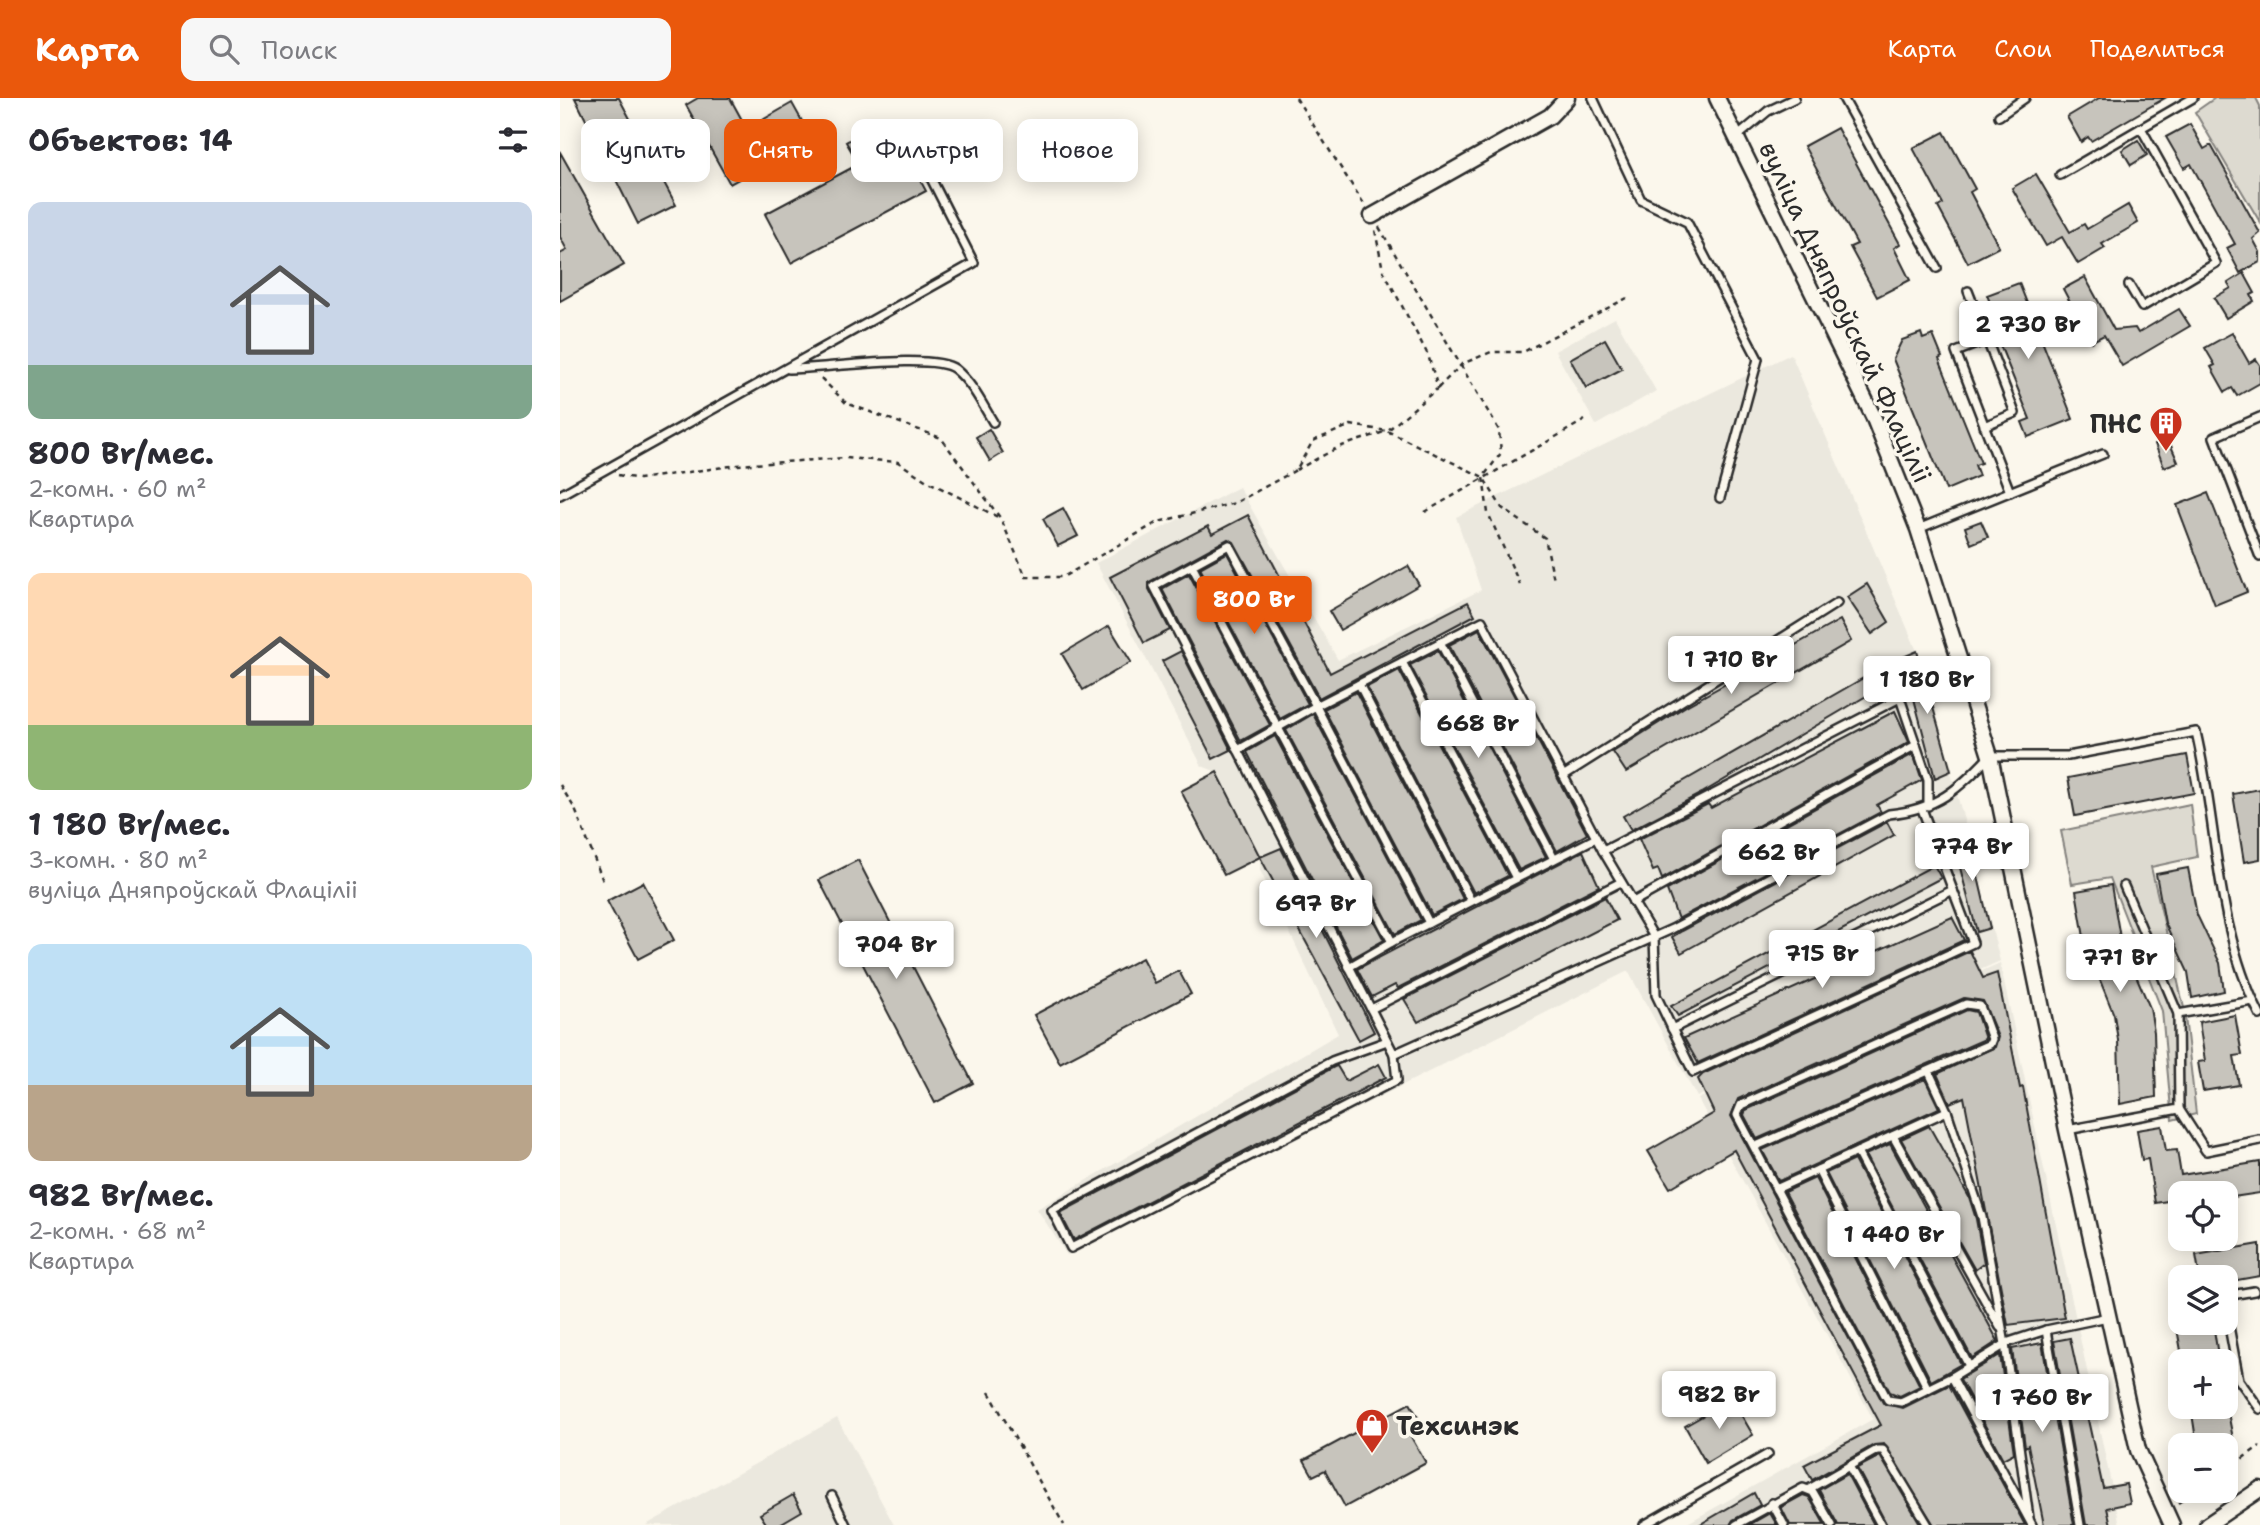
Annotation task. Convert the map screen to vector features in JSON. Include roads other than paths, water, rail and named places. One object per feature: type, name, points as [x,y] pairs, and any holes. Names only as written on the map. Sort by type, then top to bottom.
[{"type":"street","points":[[1372,216],[1550,116],[1567,98]]},
{"type":"street","name":"вуліца Дняпроўскай Флаціліі","points":[[1717,98],[1868,404],[1918,529],[1990,756],[2067,1130],[2138,1450],[2169,1518]]},
{"type":"street","points":[[2207,1525],[2260,1489]]},
{"type":"lane","points":[[1593,98],[1641,200],[1687,222],[1758,359],[1720,498]]},
{"type":"lane","points":[[1738,136],[1768,111],[1795,98]]},
{"type":"lane","points":[[1843,98],[1937,268]]},
{"type":"lane","points":[[1999,116],[2025,98]]},
{"type":"lane","points":[[2060,175],[2193,98]]},
{"type":"lane","points":[[2129,285],[2142,307],[2216,263],[2141,128]]},
{"type":"lane","points":[[560,495],[974,263],[933,182]]},
{"type":"lane","points":[[1968,290],[2015,413],[1984,426]]},
{"type":"lane","points":[[1987,340],[1956,352],[2010,492]]},
{"type":"lane","points":[[785,369],[923,360],[953,367],[969,384],[993,422]]},
{"type":"lane","points":[[2260,417],[2214,437],[2260,557]]},
{"type":"lane","points":[[1918,529],[2103,454]]},
{"type":"lane","points":[[1387,1041],[1332,1060],[1052,1210],[1071,1248],[1397,1080],[1394,1054],[1154,586],[1229,545],[1429,923]]},
{"type":"lane","points":[[1192,566],[1392,942]]},
{"type":"lane","points":[[1563,776],[1838,603]]},
{"type":"lane","points":[[1238,750],[1316,706],[1482,621],[1603,851],[1654,937],[1656,995],[1693,1072],[1973,943],[1925,807],[1928,780],[1900,698],[1603,851]]},
{"type":"lane","points":[[1440,642],[1554,859]]},
{"type":"lane","points":[[1402,662],[1516,878]]},
{"type":"lane","points":[[1359,684],[1471,901]]},
{"type":"lane","points":[[1394,1054],[1654,937],[1889,814],[1925,807],[1954,793],[1990,756],[2068,756],[2196,732],[2209,786],[2221,901],[2260,1015]]},
{"type":"lane","points":[[1633,902],[1916,745]]},
{"type":"lane","points":[[1349,967],[1392,942],[1596,838]]},
{"type":"lane","points":[[1371,1009],[1621,882]]},
{"type":"lane","points":[[2124,886],[2178,1014],[2179,1109],[2206,1151],[2260,1140]]},
{"type":"lane","points":[[1672,1029],[1953,890]]},
{"type":"lane","points":[[2178,1014],[2253,1001]]},
{"type":"lane","points":[[1754,1147],[1990,1044],[1992,1039],[1980,1006],[1966,1004],[1741,1105],[1737,1115],[1888,1400],[1901,1402],[1952,1377],[2005,1344],[2046,1329],[2108,1317]]},
{"type":"lane","points":[[1929,1072],[1947,1111],[1978,1200],[2005,1344],[2031,1522]]},
{"type":"lane","points":[[2067,1130],[2179,1109]]},
{"type":"lane","points":[[1776,1189],[1947,1111]]},
{"type":"lane","points":[[1893,1136],[2003,1333]]},
{"type":"lane","points":[[1857,1152],[1969,1366]]},
{"type":"lane","points":[[1818,1170],[1928,1388]]},
{"type":"lane","points":[[2238,1294],[2254,1291]]},
{"type":"lane","points":[[2046,1329],[2080,1525]]},
{"type":"lane","points":[[2231,1335],[2239,1380],[2260,1409]]},
{"type":"lane","points":[[1952,1377],[2031,1522]]},
{"type":"lane","points":[[1736,1525],[1796,1489],[1809,1489],[1877,1450],[1886,1451],[1928,1525]]},
{"type":"lane","points":[[1644,1525],[1768,1454]]},
{"type":"lane","points":[[1849,1466],[1881,1525]]},
{"type":"lane","points":[[1809,1489],[1832,1525]]},
{"type":"lane","points":[[832,1496],[846,1525]]},
{"type":"lane","points":[[1772,1503],[1784,1525]]},
{"type":"place","name":"ПНС","points":[[2166,453]]},
{"type":"place","name":"Техсинэк","points":[[1372,1455]]}]
